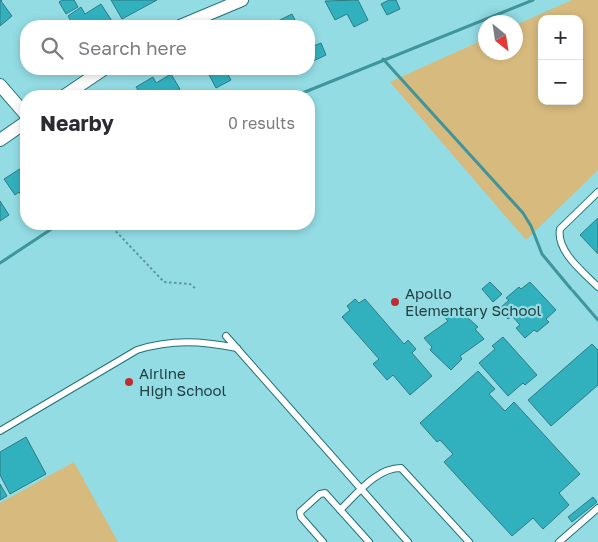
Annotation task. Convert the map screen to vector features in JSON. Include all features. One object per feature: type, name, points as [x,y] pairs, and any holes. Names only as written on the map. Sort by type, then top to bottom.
[{"type":"street","points":[[194,20],[242,0]]},
{"type":"street","points":[[73,90],[95,75]]},
{"type":"street","points":[[0,85],[20,108]]},
{"type":"street","points":[[0,140],[20,126]]},
{"type":"lane","points":[[598,192],[560,229],[559,238],[562,247],[598,287]]},
{"type":"lane","points":[[226,336],[408,542]]},
{"type":"lane","points":[[0,431],[137,350],[157,343],[178,341],[206,342],[238,348]]},
{"type":"lane","points":[[340,510],[377,475],[391,468],[401,468],[469,542]]},
{"type":"lane","points":[[323,542],[300,518],[300,512],[320,494],[325,493],[369,542]]},
{"type":"lane","points":[[559,542],[598,508]]},
{"type":"path","points":[[114,230],[164,282],[190,284],[195,288]]},
{"type":"shaded area","points":[[572,0],[598,0],[598,170],[526,240],[390,82],[478,42],[478,60],[523,60],[523,22],[538,15],[538,105],[583,105],[583,15],[538,15]]},
{"type":"shaded area","points":[[74,462],[118,542],[0,542],[0,503]]},
{"type":"building","points":[[0,0],[2,0],[12,16],[0,26]]},
{"type":"building","points":[[62,0],[74,0],[78,7],[66,14],[59,2]]},
{"type":"building","points":[[111,0],[157,0],[122,19]]},
{"type":"building","points":[[358,0],[368,20],[354,27],[347,14],[335,20],[325,1]]},
{"type":"building","points":[[389,0],[396,0],[400,9],[387,15],[381,4]]},
{"type":"building","points":[[101,4],[111,20],[70,20],[68,16],[81,7],[85,14]]},
{"type":"building","points":[[292,14],[295,20],[280,20]]},
{"type":"building","points":[[321,43],[326,55],[315,60],[315,46]]},
{"type":"building","points":[[172,75],[180,89],[138,90],[136,87],[153,77],[156,83]]},
{"type":"building","points":[[209,75],[228,75],[231,80],[216,88]]},
{"type":"building","points":[[20,169],[20,194],[19,192],[15,195],[4,179]]},
{"type":"building","points":[[0,201],[9,215],[0,221]]},
{"type":"building","points":[[598,218],[598,254],[580,235]]},
{"type":"building","points":[[490,282],[502,294],[493,302],[482,289]]},
{"type":"building","points":[[530,282],[556,310],[546,319],[549,322],[537,332],[534,330],[525,338],[516,328],[520,325],[512,316],[508,319],[499,309],[509,300],[506,298],[519,287],[521,289]]},
{"type":"building","points":[[355,299],[359,303],[365,299],[404,344],[408,340],[416,349],[412,353],[432,376],[410,395],[393,375],[387,380],[373,364],[379,359],[342,317],[350,310],[347,306]]},
{"type":"building","points":[[457,308],[478,327],[475,329],[484,339],[460,356],[462,359],[451,370],[430,350],[432,347],[424,338],[448,321],[445,318]]},
{"type":"building","points":[[503,337],[537,375],[525,385],[523,383],[508,396],[479,363],[495,349],[492,346]]},
{"type":"building","points":[[592,344],[598,350],[598,385],[551,426],[528,400]]},
{"type":"building","points":[[478,371],[495,389],[489,394],[505,411],[514,402],[580,474],[559,493],[569,505],[543,529],[533,518],[512,536],[444,462],[453,454],[440,440],[437,442],[420,423]]},
{"type":"building","points":[[26,437],[46,474],[10,494],[0,475],[0,452]]},
{"type":"building","points":[[0,484],[7,496],[0,500]]},
{"type":"building","points":[[593,497],[597,502],[572,522],[568,517]]},
{"type":"waterway","points":[[310,90],[533,0]]},
{"type":"waterway","points":[[383,59],[523,213],[531,226],[542,254],[571,289]]},
{"type":"waterway","points":[[0,263],[50,230]]},
{"type":"waterway","points":[[573,291],[598,320]]},
{"type":"place","name":"Apollo Elementary School","points":[[395,302]]},
{"type":"place","name":"Airline High School","points":[[129,382]]}]
